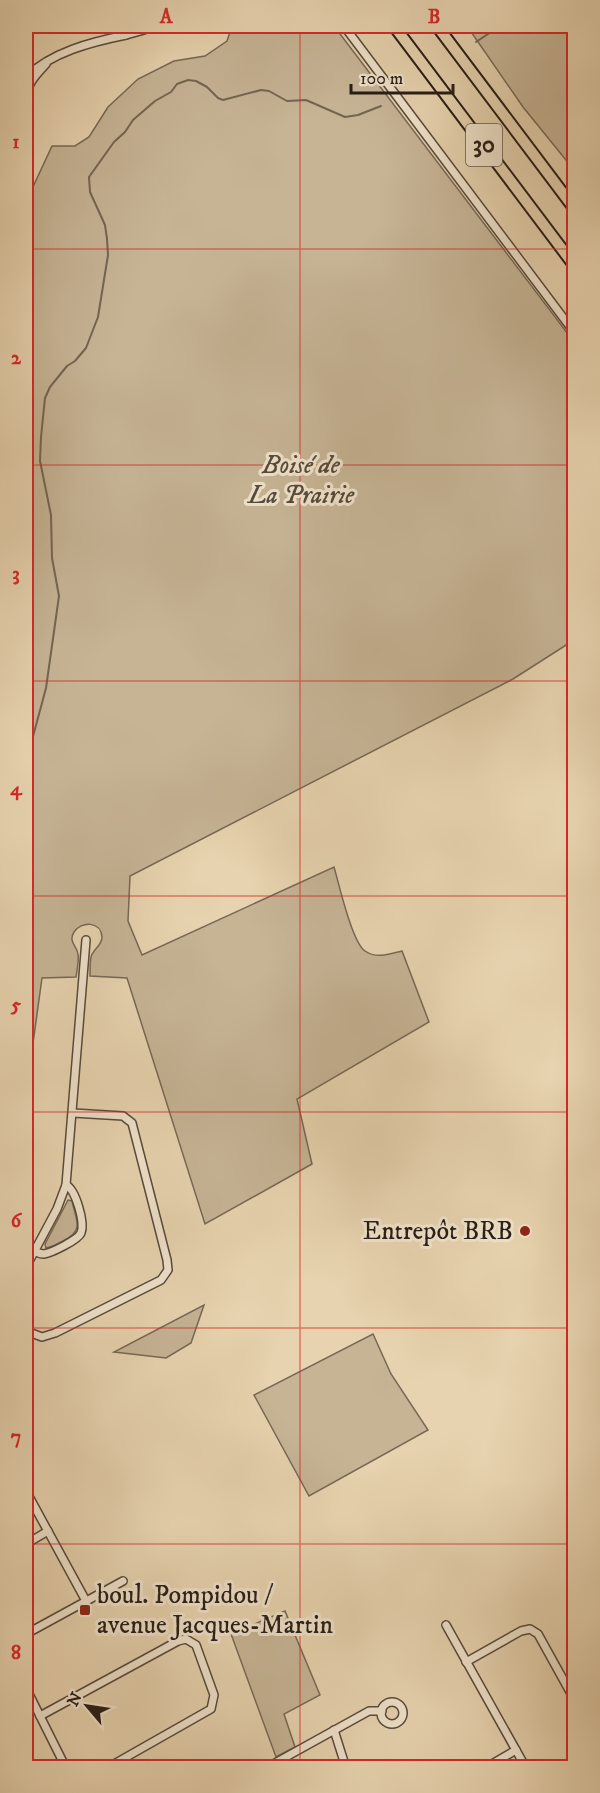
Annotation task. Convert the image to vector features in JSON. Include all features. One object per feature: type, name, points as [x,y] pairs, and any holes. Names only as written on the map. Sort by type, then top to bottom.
[{"type":"highway","name":"30","points":[[394,26],[574,265]]},
{"type":"highway","name":"30","points":[[437,26],[574,208]]},
{"type":"street","points":[[124,26],[126,35]]},
{"type":"street","points":[[26,77],[35,68],[84,46],[144,30],[151,26]]},
{"type":"street","points":[[344,26],[574,332]]},
{"type":"street","points":[[26,107],[30,83],[50,60]]},
{"type":"street","points":[[26,1267],[57,1209],[66,1185],[87,940]]},
{"type":"street","points":[[26,1331],[42,1337],[55,1333],[161,1280],[168,1270],[132,1123],[123,1116],[73,1113]]},
{"type":"street","points":[[34,1251],[41,1254],[48,1253],[81,1234],[82,1226],[73,1190],[66,1185]]},
{"type":"street","points":[[26,1491],[86,1600]]},
{"type":"street","points":[[26,1544],[48,1531]]},
{"type":"street","points":[[26,1634],[123,1581]]},
{"type":"street","points":[[446,1625],[526,1767]]},
{"type":"street","points":[[466,1662],[521,1631],[530,1629],[538,1634],[574,1699]]},
{"type":"street","points":[[40,1716],[178,1641],[186,1639],[193,1642],[214,1695],[211,1709],[107,1767]]},
{"type":"street","points":[[26,1688],[66,1767]]},
{"type":"street","points":[[266,1767],[369,1711],[382,1711]]},
{"type":"street","points":[[334,1730],[346,1767]]},
{"type":"street","points":[[485,1767],[516,1750]]},
{"type":"green space","name":"Boisé de La Prairie","points":[[232,26],[334,26],[574,342],[574,550],[567,553],[574,569],[574,640],[513,679],[130,876],[128,921],[142,955],[334,867],[351,925],[360,946],[374,955],[402,951],[429,1022],[297,1099],[312,1164],[205,1224],[127,978],[90,976],[91,957],[101,943],[102,937],[95,925],[81,926],[72,935],[78,957],[76,977],[42,978],[30,1065],[32,1114],[26,1149],[26,202],[52,146],[75,146],[89,137],[108,107],[138,79],[174,61],[205,56],[227,41]]},
{"type":"green space","points":[[467,26],[574,26],[574,170],[523,107]]},
{"type":"green space","points":[[68,1200],[72,1201],[77,1229],[70,1237],[46,1248],[45,1244]]},
{"type":"green space","points":[[204,1305],[191,1343],[166,1358],[114,1352]]},
{"type":"green space","points":[[373,1334],[391,1374],[428,1430],[309,1496],[254,1395]]},
{"type":"green space","points":[[285,1611],[320,1695],[284,1714],[295,1747],[276,1757],[231,1634]]},
{"type":"waterway","points":[[476,42],[500,26]]},
{"type":"waterway","points":[[26,979],[33,915],[27,813],[33,770],[31,744],[46,688],[59,596],[52,558],[51,515],[40,461],[41,437],[45,398],[50,387],[86,348],[98,317],[108,255],[107,239],[105,225],[90,192],[89,177],[133,120],[155,101],[171,92],[177,84],[188,80],[196,81],[207,87],[223,100],[261,90],[269,91],[287,101],[306,100],[345,117],[358,115],[381,106]]},
{"type":"place","name":"Entrepôt BRB","points":[[525,1231]]},
{"type":"place","name":"boul. Pompidou / avenue Jacques-Martin","points":[[85,1610]]}]
